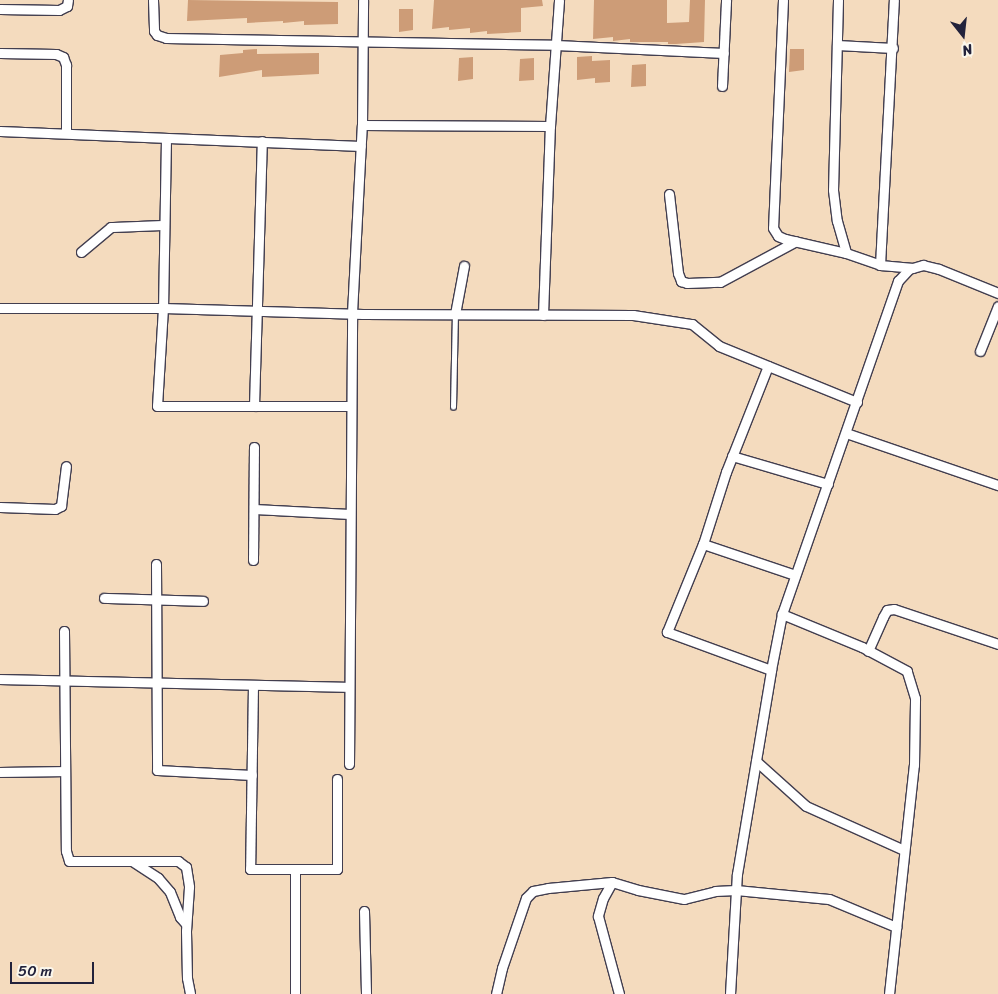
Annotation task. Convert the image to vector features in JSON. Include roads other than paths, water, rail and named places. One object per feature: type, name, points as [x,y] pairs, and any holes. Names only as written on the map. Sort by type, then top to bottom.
[{"type":"street","points":[[0,8],[59,10],[67,6],[68,0]]},
{"type":"street","points":[[153,0],[153,26],[157,34],[162,38],[363,43],[556,44],[724,53]]},
{"type":"street","points":[[349,764],[352,313],[362,125],[364,0]]},
{"type":"street","points":[[543,315],[550,126],[559,0]]},
{"type":"street","points":[[722,86],[726,0]]},
{"type":"street","points":[[783,0],[772,218],[773,228],[778,236],[846,253],[880,265],[912,268],[923,265],[939,269],[998,293]]},
{"type":"street","points":[[838,0],[832,190],[837,221],[846,253]]},
{"type":"street","points":[[880,265],[893,48],[894,0]]},
{"type":"street","points":[[837,45],[893,48]]},
{"type":"street","points":[[0,53],[56,54],[63,57],[66,64],[66,133]]},
{"type":"street","points":[[362,125],[550,126]]},
{"type":"street","points":[[0,131],[361,146]]},
{"type":"street","points":[[166,138],[163,308],[157,406],[351,406]]},
{"type":"street","points":[[254,406],[262,141]]},
{"type":"street","points":[[669,194],[678,272],[681,281],[687,284],[720,282],[796,241]]},
{"type":"street","points":[[81,252],[111,227],[164,225]]},
{"type":"street","points":[[455,314],[464,266]]},
{"type":"street","points":[[730,994],[736,890],[771,670],[782,614],[898,281],[912,268]]},
{"type":"street","points":[[980,351],[998,306]]},
{"type":"street","points":[[0,308],[163,308],[352,313],[633,315],[692,324],[719,346],[857,402]]},
{"type":"street","points":[[768,366],[732,456],[703,544],[667,632],[771,670]]},
{"type":"street","points":[[846,433],[998,485]]},
{"type":"street","points":[[253,560],[254,447]]},
{"type":"street","points":[[732,456],[828,484]]},
{"type":"street","points":[[0,507],[55,509],[61,506],[66,466]]},
{"type":"street","points":[[254,510],[350,514]]},
{"type":"street","points":[[703,544],[795,575]]},
{"type":"street","points":[[156,564],[157,770],[252,775]]},
{"type":"street","points":[[104,598],[203,601]]},
{"type":"street","points":[[868,651],[887,610],[894,609],[998,644]]},
{"type":"street","points":[[782,614],[868,651],[907,671],[915,698],[914,765],[889,994]]},
{"type":"street","points":[[64,632],[66,851],[69,861],[82,863],[178,860],[186,867],[189,887],[186,924],[187,978],[190,994]]},
{"type":"street","points":[[0,679],[349,687]]},
{"type":"street","points":[[253,685],[250,869],[337,869],[337,779]]},
{"type":"street","points":[[756,761],[806,806],[904,850]]},
{"type":"street","points":[[0,772],[65,771]]},
{"type":"street","points":[[132,861],[158,878],[170,892],[180,917],[186,924]]},
{"type":"street","points":[[295,869],[295,994]]},
{"type":"street","points":[[496,994],[502,968],[523,906],[526,898],[533,891],[612,882],[638,890],[684,899],[715,891],[736,890],[829,899],[896,927]]},
{"type":"street","points":[[612,882],[603,898],[598,916],[618,994]]},
{"type":"street","points":[[364,912],[366,994]]},
{"type":"lane","points":[[453,407],[455,314]]}]
